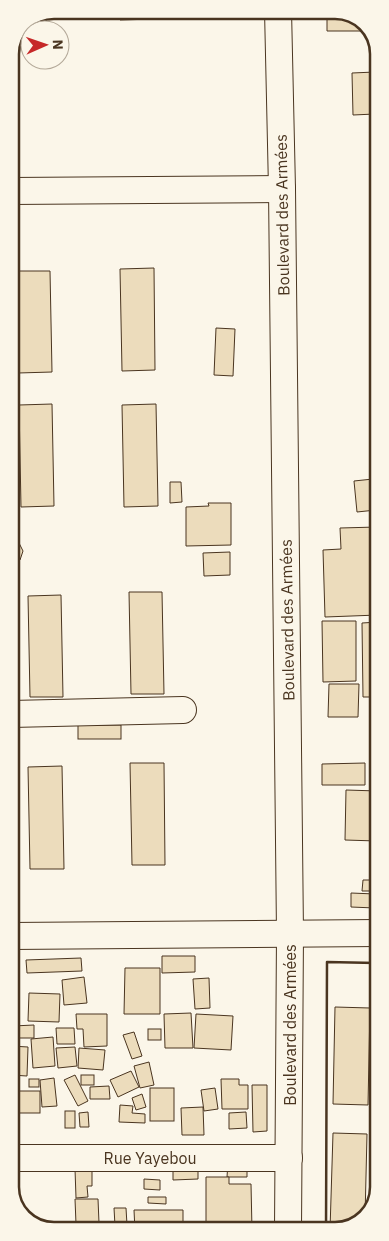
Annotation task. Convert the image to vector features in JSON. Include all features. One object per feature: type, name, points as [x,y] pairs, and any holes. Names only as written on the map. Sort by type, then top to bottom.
[{"type":"street","name":"Boulevard des Armées","points":[[278,19],[282,189],[290,934],[288,1222]]},
{"type":"street","points":[[19,191],[282,189]]},
{"type":"street","points":[[19,714],[184,710]]},
{"type":"street","points":[[19,936],[370,933]]},
{"type":"street","name":"Rue Yayebou","points":[[19,1158],[289,1158]]},
{"type":"building","points":[[120,19],[154,19],[120,20]]},
{"type":"building","points":[[327,19],[342,19],[349,21],[362,31],[327,31]]},
{"type":"building","points":[[370,72],[370,114],[353,115],[352,73]]},
{"type":"building","points":[[154,268],[155,370],[122,371],[120,269]]},
{"type":"building","points":[[19,271],[50,271],[52,372],[19,373]]},
{"type":"building","points":[[216,328],[235,329],[233,376],[214,375]]},
{"type":"building","points":[[52,404],[54,506],[21,507],[19,405]]},
{"type":"building","points":[[156,404],[158,506],[124,507],[122,405]]},
{"type":"building","points":[[370,479],[370,511],[357,512],[354,481]]},
{"type":"building","points":[[170,482],[181,482],[182,502],[170,503]]},
{"type":"building","points":[[208,503],[231,503],[231,545],[186,546],[186,507],[209,506]]},
{"type":"building","points":[[370,527],[370,615],[325,617],[323,550],[341,549],[340,528]]},
{"type":"building","points":[[19,543],[23,551],[19,560]]},
{"type":"building","points":[[230,552],[230,575],[204,576],[203,553]]},
{"type":"building","points":[[129,592],[162,592],[164,694],[131,694]]},
{"type":"building","points":[[61,595],[63,697],[30,697],[28,596]]},
{"type":"building","points":[[322,621],[356,621],[356,681],[323,682]]},
{"type":"building","points":[[370,622],[370,697],[363,697],[362,623]]},
{"type":"building","points":[[329,684],[359,684],[358,717],[328,717]]},
{"type":"building","points":[[78,725],[121,725],[121,739],[78,739]]},
{"type":"building","points":[[130,763],[164,763],[165,865],[132,865]]},
{"type":"building","points":[[365,763],[365,785],[322,785],[322,764]]},
{"type":"building","points":[[62,766],[64,869],[30,869],[28,767]]},
{"type":"building","points":[[346,790],[370,791],[370,841],[345,840]]},
{"type":"building","points":[[363,880],[370,880],[370,891],[362,891]]},
{"type":"building","points":[[351,893],[370,894],[370,908],[351,907]]},
{"type":"building","points":[[162,956],[195,956],[195,972],[162,973]]},
{"type":"building","points":[[81,958],[82,971],[27,973],[26,960]]},
{"type":"building","points":[[125,968],[160,968],[160,1014],[124,1014]]},
{"type":"building","points":[[84,977],[87,1003],[64,1005],[62,980]]},
{"type":"building","points":[[209,978],[210,1008],[195,1009],[193,979]]},
{"type":"building","points":[[29,993],[60,994],[59,1022],[28,1021]]},
{"type":"building","points":[[335,1007],[370,1008],[368,1105],[333,1104]]},
{"type":"building","points":[[191,1013],[193,1048],[165,1048],[164,1014]]},
{"type":"building","points":[[76,1014],[107,1014],[107,1046],[84,1047],[83,1029],[77,1029]]},
{"type":"building","points":[[196,1014],[233,1016],[231,1050],[194,1048]]},
{"type":"building","points":[[34,1025],[34,1038],[19,1038],[19,1026]]},
{"type":"building","points":[[56,1028],[74,1028],[75,1044],[57,1044]]},
{"type":"building","points":[[148,1029],[161,1029],[161,1040],[148,1040]]},
{"type":"building","points":[[134,1032],[142,1056],[132,1059],[123,1035]]},
{"type":"building","points":[[53,1037],[55,1066],[33,1068],[31,1039]]},
{"type":"building","points":[[19,1046],[28,1047],[27,1076],[19,1076]]},
{"type":"building","points":[[75,1047],[77,1066],[58,1068],[56,1048]]},
{"type":"building","points":[[79,1048],[105,1050],[103,1070],[78,1068]]},
{"type":"building","points":[[149,1062],[154,1085],[140,1088],[134,1066]]},
{"type":"building","points":[[131,1071],[139,1087],[118,1097],[110,1080]]},
{"type":"building","points":[[75,1075],[88,1101],[78,1106],[64,1080]]},
{"type":"building","points":[[81,1075],[94,1075],[94,1085],[81,1085]]},
{"type":"building","points":[[54,1078],[57,1106],[42,1107],[40,1080]]},
{"type":"building","points":[[29,1079],[39,1079],[39,1087],[29,1087]]},
{"type":"building","points":[[221,1079],[239,1079],[239,1085],[248,1085],[248,1109],[222,1109]]},
{"type":"building","points":[[252,1085],[267,1085],[267,1131],[253,1132]]},
{"type":"building","points":[[109,1086],[110,1099],[90,1099],[90,1087]]},
{"type":"building","points":[[150,1088],[174,1088],[174,1121],[150,1121]]},
{"type":"building","points":[[215,1088],[218,1109],[204,1111],[201,1090]]},
{"type":"building","points":[[19,1091],[40,1091],[40,1113],[19,1113]]},
{"type":"building","points":[[142,1094],[146,1107],[136,1110],[132,1098]]},
{"type":"building","points":[[120,1105],[133,1106],[132,1113],[145,1114],[145,1123],[119,1122]]},
{"type":"building","points":[[203,1107],[204,1135],[182,1135],[181,1108]]},
{"type":"building","points":[[65,1111],[75,1111],[75,1128],[65,1128]]},
{"type":"building","points":[[88,1112],[89,1127],[80,1127],[79,1113]]},
{"type":"building","points":[[246,1112],[247,1128],[229,1129],[229,1113]]},
{"type":"building","points":[[333,1133],[367,1134],[365,1205],[360,1212],[349,1220],[330,1222]]},
{"type":"building","points":[[228,1162],[247,1162],[247,1177],[227,1177]]},
{"type":"building","points":[[173,1163],[198,1163],[198,1179],[173,1180]]},
{"type":"building","points":[[75,1169],[92,1169],[92,1186],[87,1186],[88,1197],[76,1198]]},
{"type":"building","points":[[206,1177],[229,1177],[229,1184],[251,1184],[252,1222],[206,1222]]},
{"type":"building","points":[[144,1179],[160,1180],[160,1190],[144,1189]]},
{"type":"building","points":[[148,1197],[166,1197],[166,1204],[148,1203]]},
{"type":"building","points":[[75,1199],[98,1199],[99,1222],[76,1222]]},
{"type":"building","points":[[114,1208],[126,1208],[127,1222],[115,1222]]},
{"type":"building","points":[[134,1210],[183,1210],[183,1222],[135,1222]]},
{"type":"wall","points":[[326,1222],[327,962],[370,963]]}]
